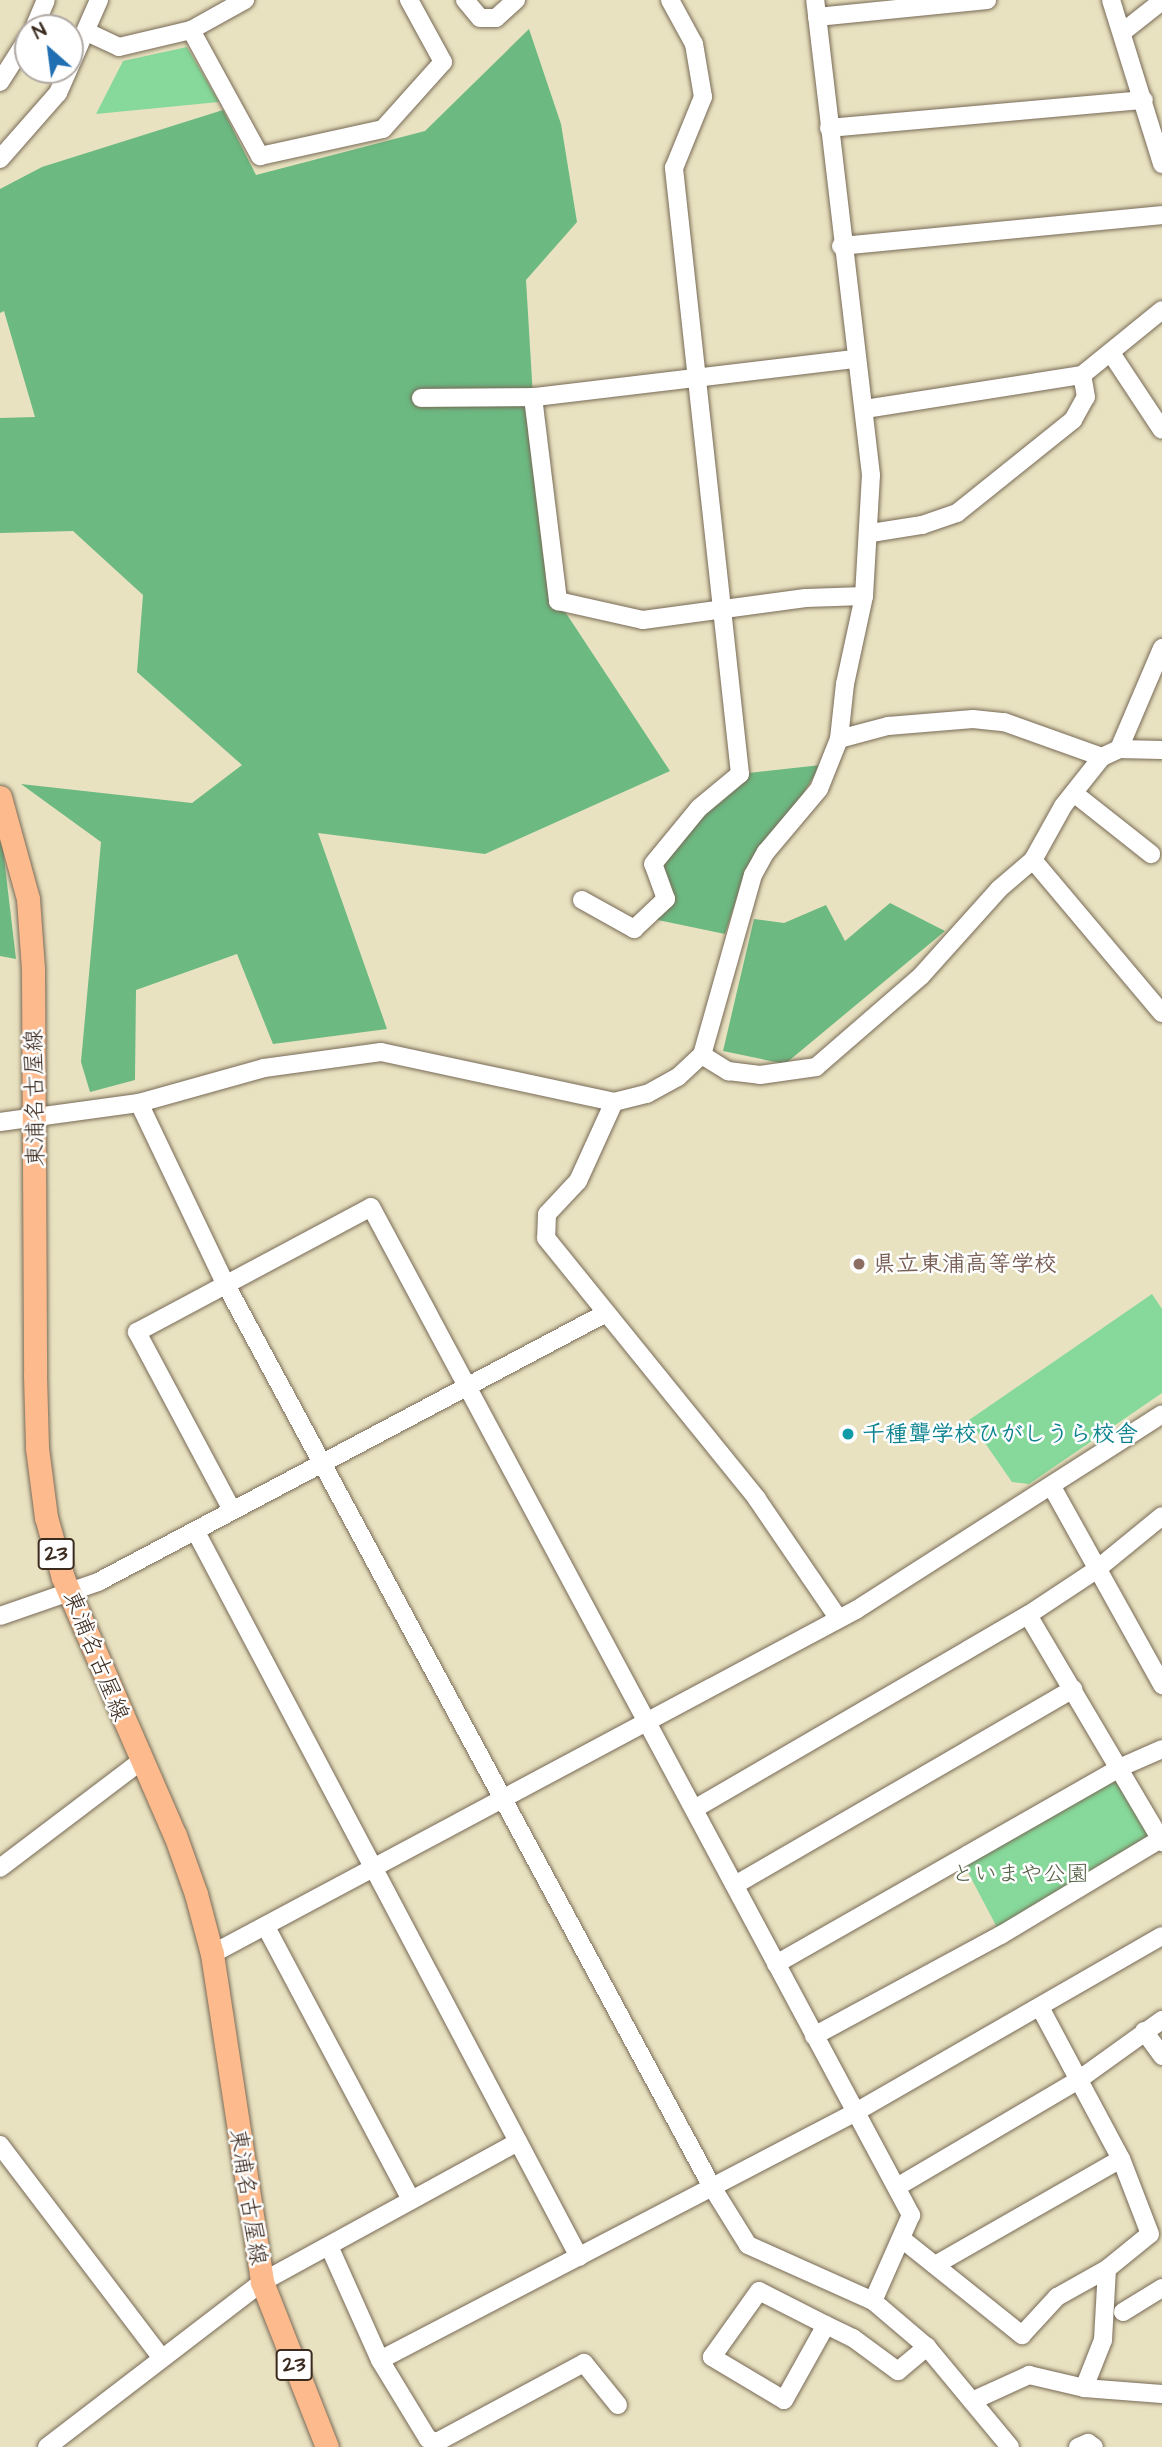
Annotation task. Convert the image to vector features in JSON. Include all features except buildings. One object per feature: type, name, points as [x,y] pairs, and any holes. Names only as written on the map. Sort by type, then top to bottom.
[{"type":"main road","name":"東浦名古屋線","points":[[0,797],[28,899],[37,1118],[37,1448],[46,1517],[72,1594],[175,1835],[212,1954],[262,2282],[327,2447]]},
{"type":"street","points":[[0,159],[58,93],[99,0]]},
{"type":"street","points":[[87,32],[119,47],[191,30],[245,0]]},
{"type":"street","points":[[191,30],[260,156],[383,129],[443,62],[409,0]]},
{"type":"street","points":[[465,0],[480,18],[496,18],[516,0]]},
{"type":"street","points":[[582,900],[634,929],[666,899],[653,864],[699,808],[740,774],[674,168],[703,97],[694,44],[670,0]]},
{"type":"street","points":[[0,1122],[139,1103],[264,1068],[381,1052],[614,1102],[647,1094],[678,1077],[702,1055],[753,876],[766,852],[819,789],[839,739],[845,684],[864,596],[871,533],[865,409],[854,359],[816,9],[987,0]]},
{"type":"street","points":[[1111,0],[1124,31],[1162,164]]},
{"type":"street","points":[[1124,31],[1162,1]]},
{"type":"street","points":[[0,82],[14,60]]},
{"type":"street","points":[[830,128],[1144,100]]},
{"type":"street","points":[[841,246],[1162,215]]},
{"type":"street","points":[[865,409],[1082,376],[1162,310]]},
{"type":"street","points":[[1111,353],[1162,430]]},
{"type":"street","points":[[421,398],[533,397],[854,359]]},
{"type":"street","points":[[871,533],[922,525],[957,513],[990,489],[1073,420],[1086,397],[1082,376]]},
{"type":"street","points":[[533,397],[558,601],[642,620],[723,609],[864,596]]},
{"type":"street","points":[[1119,749],[1162,648]]},
{"type":"street","points":[[839,739],[888,726],[973,719],[1004,722],[1102,757]]},
{"type":"street","points":[[702,1055],[728,1071],[760,1075],[816,1067],[921,976],[999,889],[1033,860],[1102,757],[1119,749],[1162,750]]},
{"type":"street","points":[[1075,794],[1151,854]]},
{"type":"street","points":[[1033,860],[1162,1013]]},
{"type":"street","points":[[614,1102],[578,1181],[547,1214],[546,1238],[757,1499],[839,1619]]},
{"type":"street","points":[[139,1103],[225,1283],[505,1797],[712,2187],[748,2245],[873,2301],[927,2347],[1010,2447]]},
{"type":"street","points":[[232,1510],[137,1332],[371,1207],[466,1388],[696,1808],[854,2113],[911,2215],[873,2301]]},
{"type":"street","points":[[0,1616],[72,1594],[196,1532],[232,1510],[606,1313]]},
{"type":"street","points":[[212,1954],[839,1619],[1052,1487],[1162,1414]]},
{"type":"street","points":[[1052,1487],[1096,1570],[1160,1675]]},
{"type":"street","points":[[696,1808],[1028,1615],[1096,1570],[1162,1516]]},
{"type":"street","points":[[196,1532],[371,1869],[579,2257]]},
{"type":"street","points":[[814,2036],[1001,1935],[1161,1840],[1028,1615]]},
{"type":"street","points":[[735,1885],[1073,1689]]},
{"type":"street","points":[[776,1964],[1119,1768],[1162,1749]]},
{"type":"street","points":[[0,1868],[141,1760]]},
{"type":"street","points":[[266,1927],[410,2198]]},
{"type":"street","points":[[380,2360],[854,2113],[1162,1936]]},
{"type":"street","points":[[902,2239],[1022,2335],[1057,2297],[1107,2269],[1156,2233],[1121,2159],[1077,2081],[1040,2007]]},
{"type":"street","points":[[897,2187],[1077,2081],[1143,2031],[1162,2020]]},
{"type":"street","points":[[1143,2031],[1162,2056]]},
{"type":"street","points":[[47,2447],[160,2356],[262,2282],[410,2198],[517,2142]]},
{"type":"street","points":[[0,2145],[160,2356]]},
{"type":"street","points":[[935,2265],[1121,2159]]},
{"type":"street","points":[[329,2246],[380,2360],[428,2439],[437,2442],[584,2363],[618,2405]]},
{"type":"street","points":[[1084,2388],[1103,2340],[1107,2269]]},
{"type":"street","points":[[1123,2312],[1162,2288]]},
{"type":"street","points":[[826,2325],[784,2400],[712,2357],[759,2291],[826,2325],[898,2371],[927,2347]]},
{"type":"street","points":[[972,2402],[1029,2375],[1084,2388],[1162,2394]]},
{"type":"street","points":[[1078,2447],[1088,2443],[1094,2447]]},
{"type":"green space","points":[[529,29],[561,124],[577,222],[526,280],[533,397],[558,601],[670,771],[485,854],[318,833],[387,1029],[273,1044],[237,954],[136,990],[135,1080],[90,1092],[81,1062],[101,842],[21,784],[192,803],[242,765],[137,672],[143,595],[73,531],[0,533],[0,418],[35,417],[4,311],[0,313],[0,189],[42,167],[223,110],[256,175],[425,131]]},
{"type":"green space","points":[[187,47],[219,102],[96,114],[123,61]]},
{"type":"green space","points":[[821,765],[786,821],[747,866],[725,934],[653,919],[666,899],[653,864],[740,774]]},
{"type":"green space","points":[[0,824],[16,959],[0,956]]},
{"type":"green space","points":[[890,903],[945,931],[785,1064],[723,1051],[754,919],[784,923],[826,905],[845,941]]},
{"type":"green space","points":[[1152,1294],[1162,1309],[1162,1393],[1029,1484],[1012,1482],[969,1420]]},
{"type":"green space","name":"といまや公園","points":[[1119,1768],[1161,1839],[1001,1935],[961,1859]]},
{"type":"place","name":"県立東浦高等学校","points":[[859,1264]]},
{"type":"place","name":"千種聾学校ひがしうら校舎","points":[[848,1434]]}]
